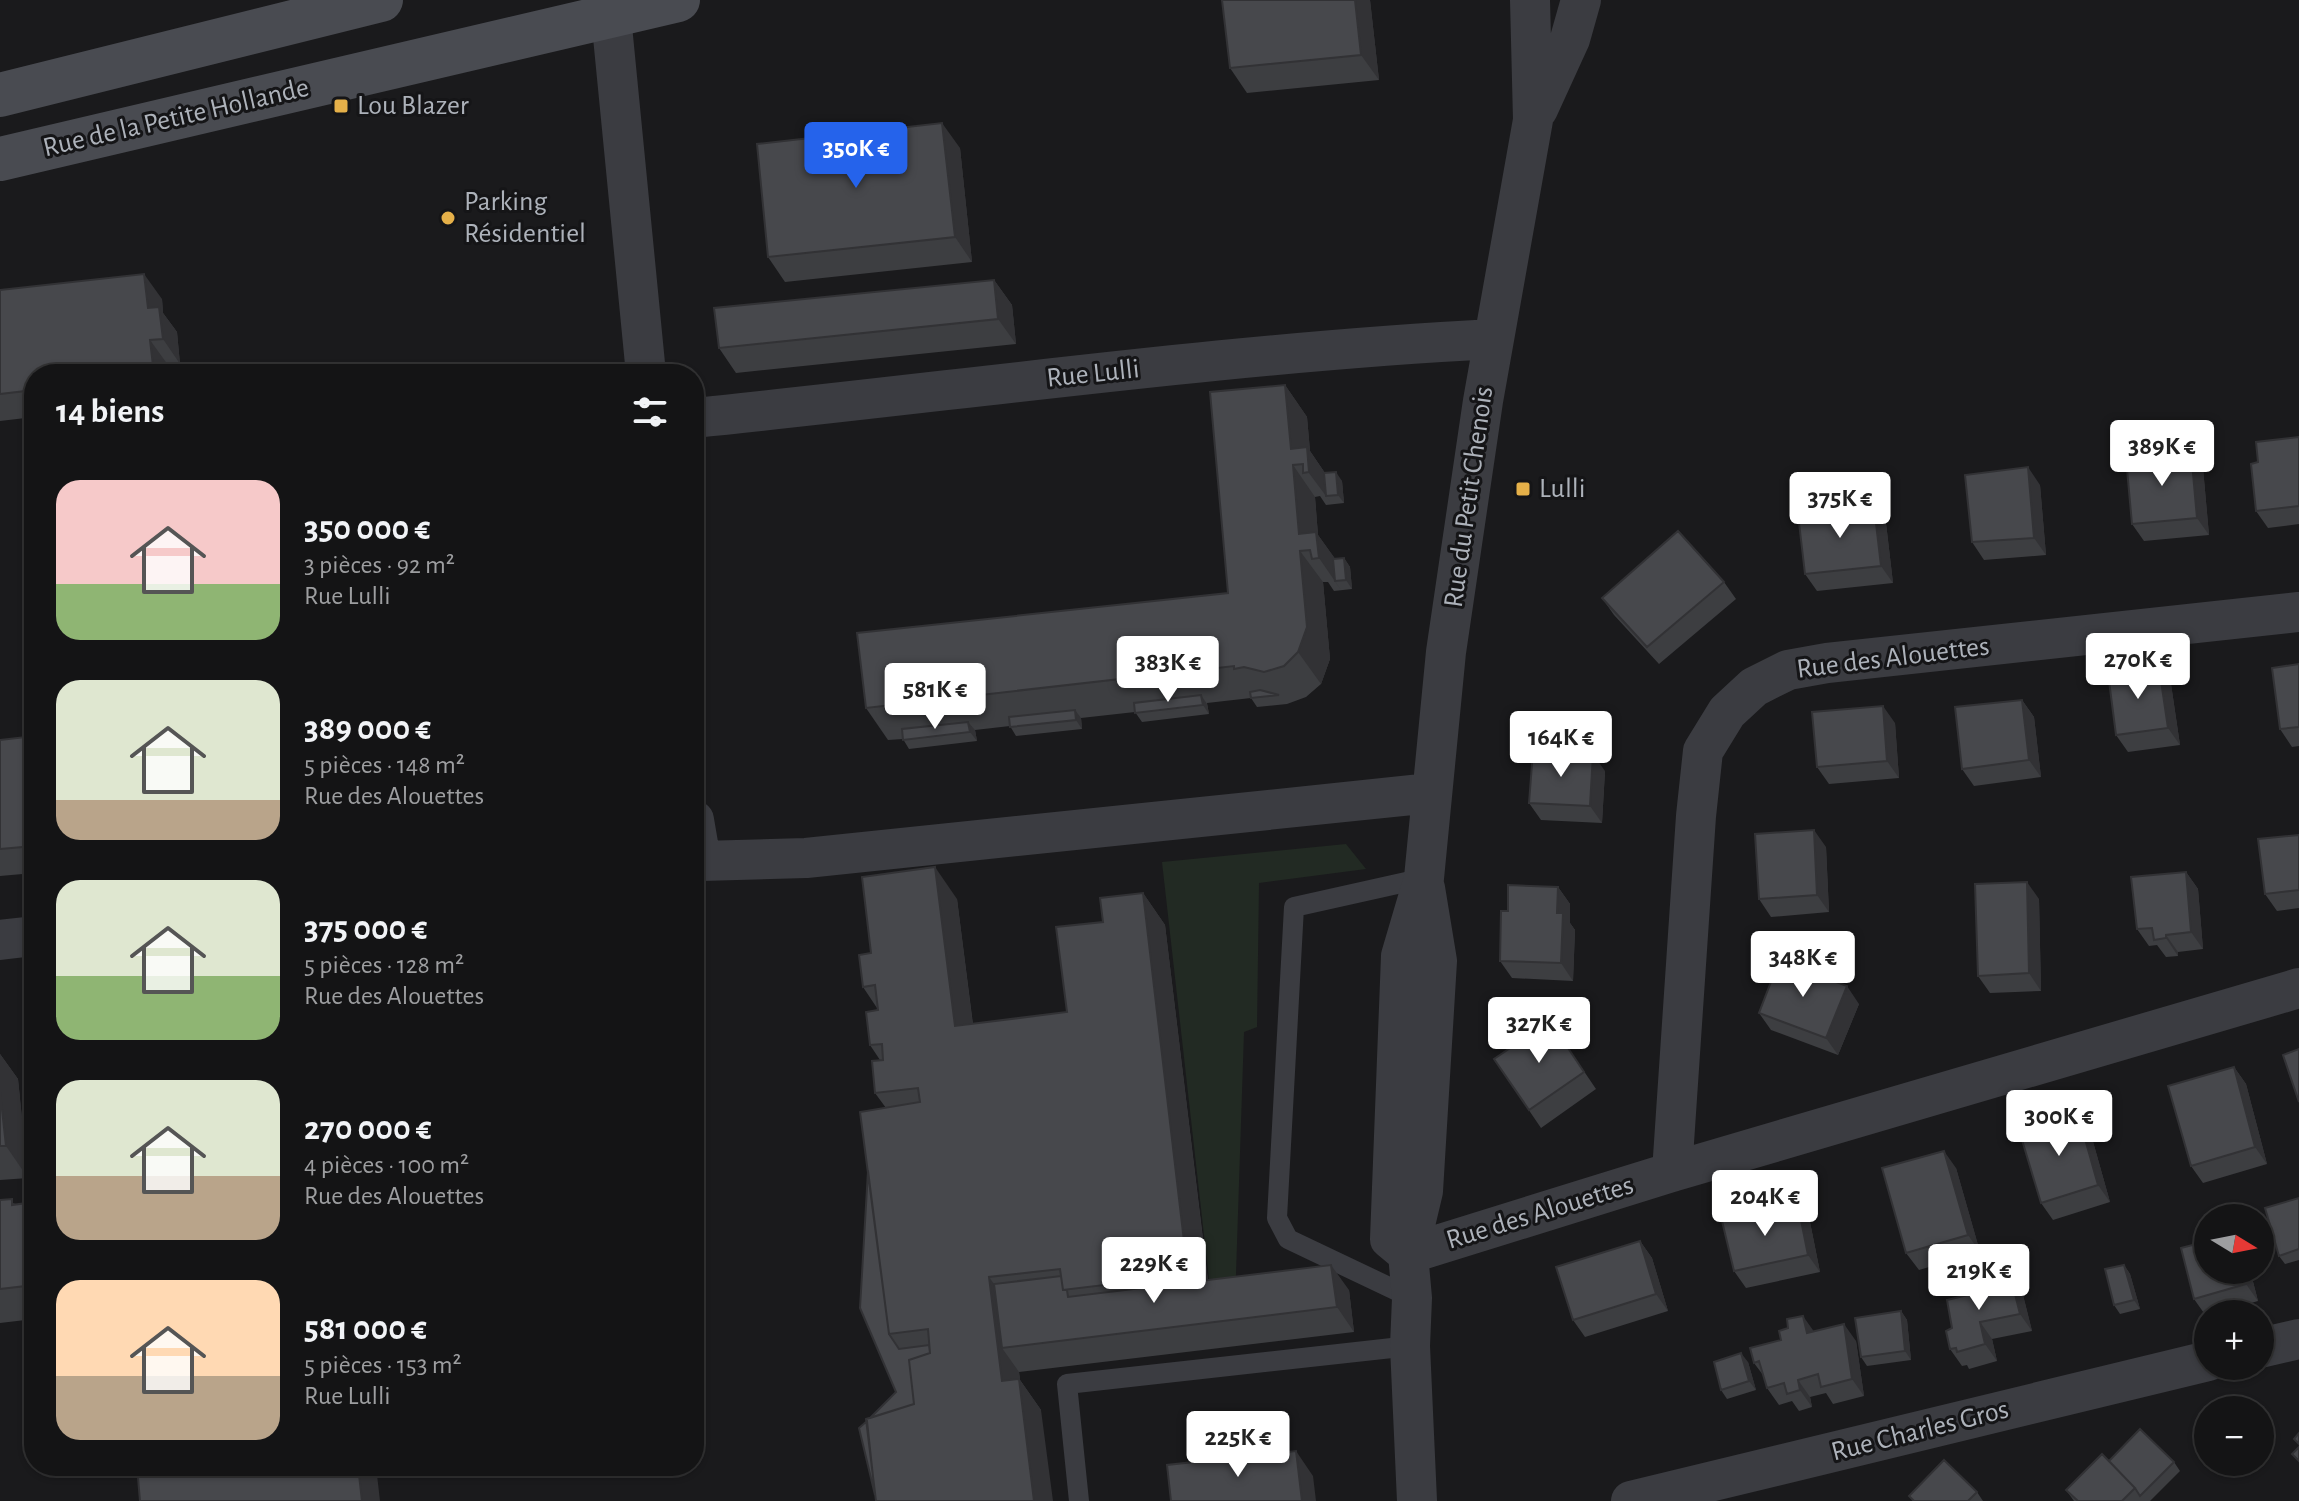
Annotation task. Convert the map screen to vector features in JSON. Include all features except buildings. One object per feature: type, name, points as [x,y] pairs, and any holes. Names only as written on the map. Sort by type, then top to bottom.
[{"type":"street","points":[[0,95],[381,0]]},
{"type":"street","name":"Rue de la Petite Hollande","points":[[0,159],[678,0]]},
{"type":"street","name":"Rue du Petit Chenois","points":[[1417,1501],[1408,1254],[1423,1191],[1437,961],[1424,878],[1446,652],[1493,339],[1533,120],[1530,0]]},
{"type":"street","name":"Rue du Petit Chenois","points":[[1533,120],[1570,39],[1581,0]]},
{"type":"street","points":[[611,16],[645,364]]},
{"type":"street","name":"Rue Lulli","points":[[704,417],[1095,373],[1493,339]]},
{"type":"street","name":"Rue des Alouettes","points":[[1672,1172],[1703,751],[1727,712],[1754,687],[1788,670],[1827,663],[2299,612]]},
{"type":"street","points":[[704,862],[806,858],[1431,793]]},
{"type":"street","points":[[0,940],[24,937]]},
{"type":"street","name":"Rue des Alouettes","points":[[1408,1254],[1672,1172],[2299,988]]},
{"type":"street","points":[[2274,1345],[2299,1339]]},
{"type":"street","name":"Rue Charles Gros","points":[[1631,1501],[2194,1364]]},
{"type":"lane","points":[[1412,1298],[1288,1239],[1277,1218],[1294,907],[1424,878]]},
{"type":"lane","points":[[1079,1501],[1067,1384],[1410,1346]]},
{"type":"shaded area","points":[[1346,844],[1366,869],[1259,883],[1257,1027],[1244,1032],[1235,1304],[1212,1306],[1162,862]]},
{"type":"place","name":"Lou Blazer","points":[[341,106]]},
{"type":"place","name":"Parking Résidentiel","points":[[448,218]]},
{"type":"place","name":"Lulli","points":[[1523,489]]}]
